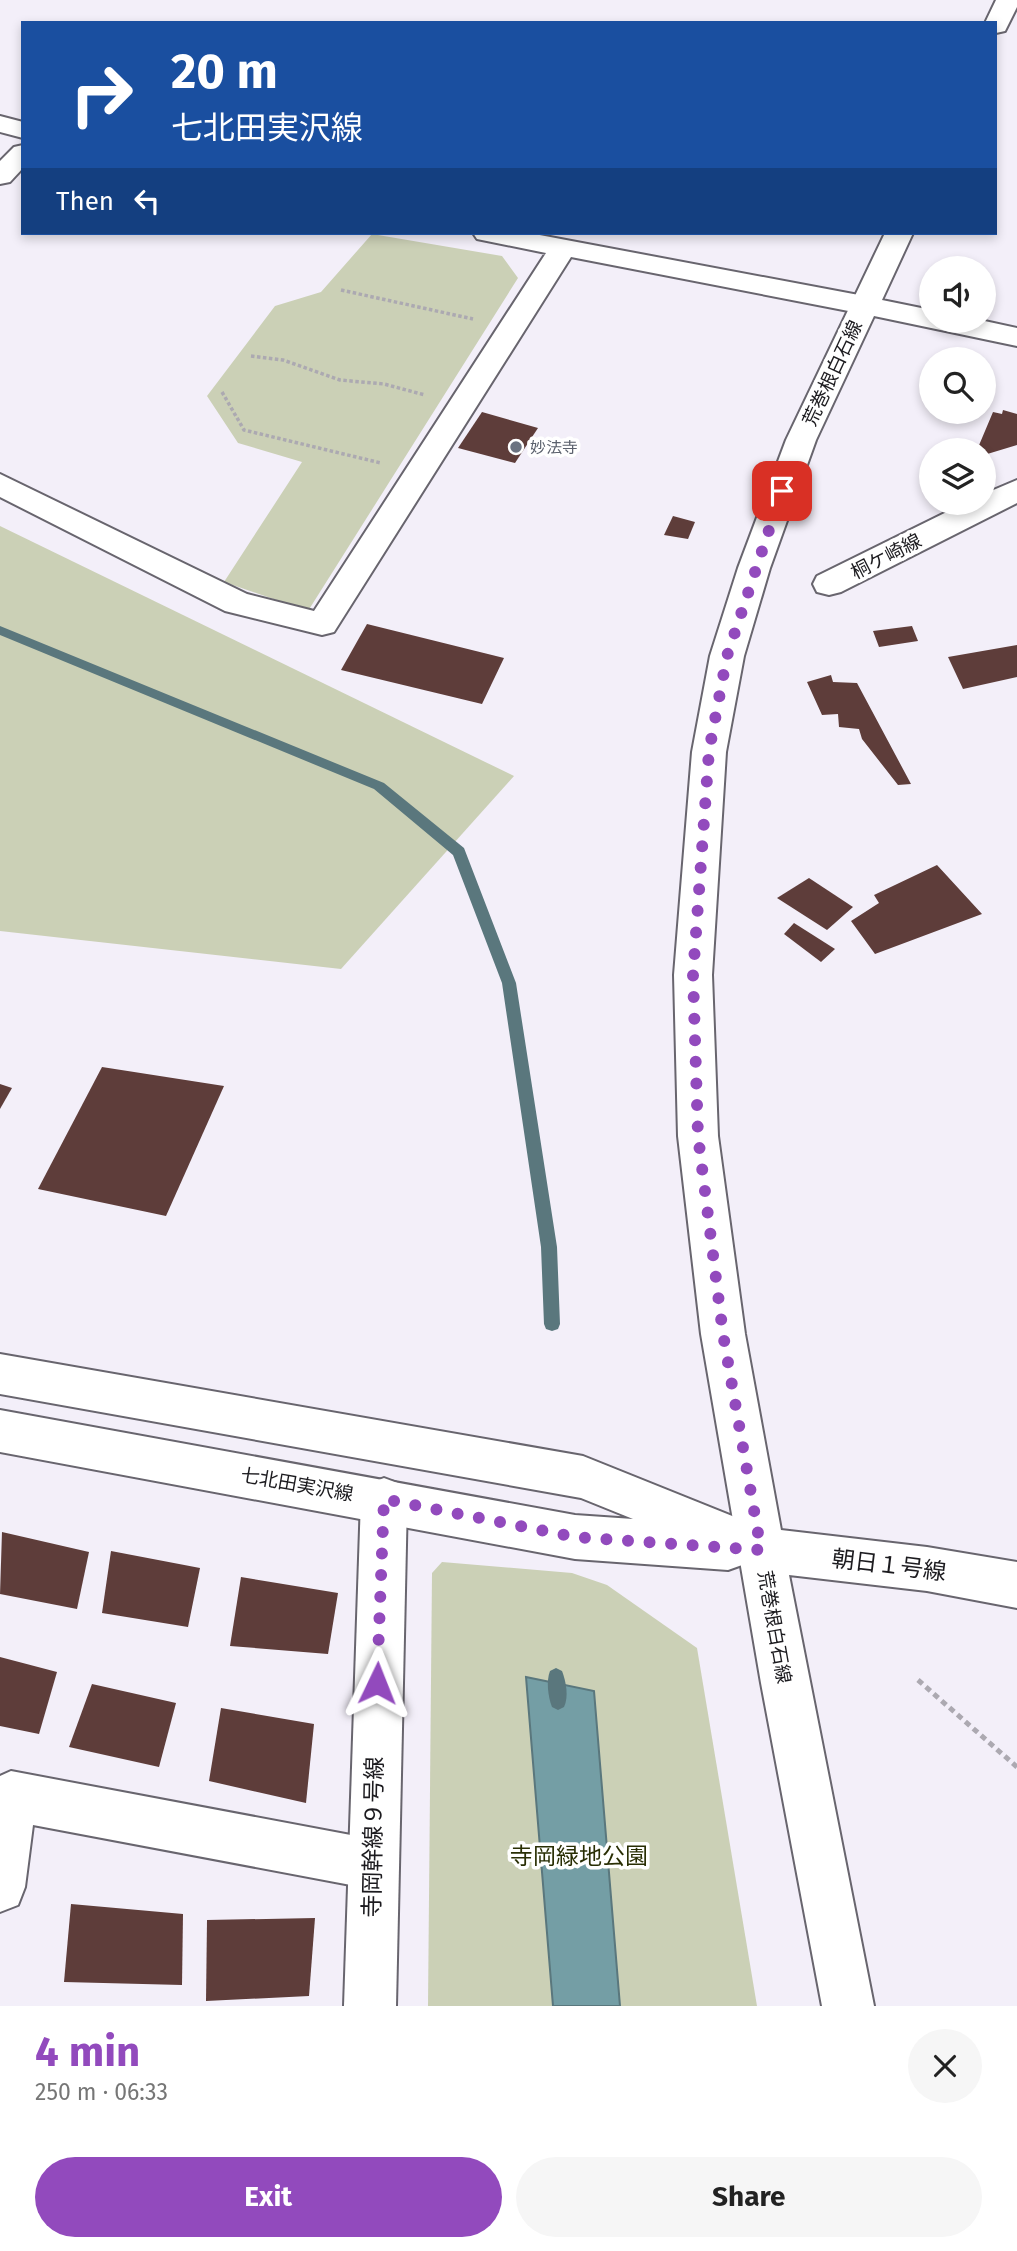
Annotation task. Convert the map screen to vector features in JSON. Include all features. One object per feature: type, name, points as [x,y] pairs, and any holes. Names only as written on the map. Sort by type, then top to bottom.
[{"type":"street","points":[[997,24],[1008,0]]},
{"type":"street","points":[[0,124],[21,129]]},
{"type":"street","points":[[0,176],[21,155]]},
{"type":"street","points":[[496,235],[919,316]]},
{"type":"street","name":"荒巻根白石線","points":[[848,2006],[761,1550],[723,1334],[698,1136],[693,975],[699,859],[709,751],[727,656],[754,568],[801,440],[897,235]]},
{"type":"street","points":[[0,484],[237,603],[322,624],[562,249]]},
{"type":"street","points":[[996,332],[1017,337]]},
{"type":"street","name":"桐ケ崎線","points":[[829,584],[1017,490]]},
{"type":"street","points":[[0,1374],[583,1477],[761,1550]]},
{"type":"street","name":"七北田実沢線","points":[[0,1431],[384,1499],[575,1537],[761,1550]]},
{"type":"street","name":"寺岡幹線９号線","points":[[370,2006],[384,1499]]},
{"type":"street","name":"朝日１号線","points":[[761,1550],[927,1569],[1017,1585]]},
{"type":"street","points":[[0,1887],[5,1795],[372,1864]]},
{"type":"path","points":[[341,290],[512,328]]},
{"type":"path","points":[[251,356],[283,360],[353,383],[384,384],[464,403]]},
{"type":"path","points":[[222,392],[243,430],[419,472]]},
{"type":"path","points":[[918,1680],[950,1705],[1017,1768]]},
{"type":"green space","points":[[371,235],[502,256],[518,278],[308,611],[224,582],[302,462],[238,443],[207,396],[275,306],[321,292]]},
{"type":"green space","points":[[0,526],[514,776],[341,969],[0,931]]},
{"type":"green space","name":"寺岡緑地公園","points":[[442,1562],[572,1573],[607,1585],[697,1648],[757,2006],[428,2006],[432,1573]]},
{"type":"water","points":[[526,1677],[594,1691],[620,2006],[553,2006]]},
{"type":"building","points":[[1003,410],[1017,414],[1017,445],[996,451],[996,438],[982,438],[988,424],[996,424],[996,413],[1002,414]]},
{"type":"building","points":[[482,412],[538,428],[515,463],[458,448]]},
{"type":"building","points":[[673,516],[695,522],[688,539],[664,535]]},
{"type":"building","points":[[367,624],[504,658],[482,704],[341,670]]},
{"type":"building","points":[[912,626],[918,641],[879,647],[873,631]]},
{"type":"building","points":[[1017,645],[1017,677],[963,689],[948,657]]},
{"type":"building","points":[[831,675],[833,682],[857,683],[911,784],[898,785],[862,739],[859,729],[839,727],[838,714],[822,715],[807,682]]},
{"type":"building","points":[[937,865],[982,914],[875,954],[851,921],[879,903],[874,895]]},
{"type":"building","points":[[809,878],[853,907],[827,930],[777,898]]},
{"type":"building","points":[[794,923],[835,949],[821,962],[784,934]]},
{"type":"building","points":[[102,1067],[224,1086],[166,1216],[38,1189]]},
{"type":"building","points":[[0,1084],[12,1088],[0,1109]]},
{"type":"building","points":[[2,1532],[89,1552],[77,1609],[0,1594]]},
{"type":"building","points":[[111,1551],[200,1568],[188,1627],[102,1613]]},
{"type":"building","points":[[241,1577],[338,1593],[328,1654],[230,1646]]},
{"type":"building","points":[[0,1657],[57,1672],[39,1734],[0,1726]]},
{"type":"building","points":[[92,1684],[176,1703],[159,1767],[69,1747]]},
{"type":"building","points":[[221,1708],[314,1724],[306,1803],[209,1781]]},
{"type":"building","points":[[71,1904],[183,1914],[182,1985],[64,1982]]},
{"type":"building","points":[[315,1918],[309,1996],[206,2001],[207,1920]]},
{"type":"waterway","points":[[0,630],[379,786],[459,852],[509,983],[549,1247],[552,1324]]},
{"type":"waterway","points":[[556,1677],[558,1701]]},
{"type":"place","name":"妙法寺","points":[[516,447]]},
{"type":"route","points":[[377,1683],[384,1499],[575,1537],[761,1550],[723,1334],[698,1136],[693,975],[699,859],[709,751],[727,656],[754,568],[782,491]]}]
